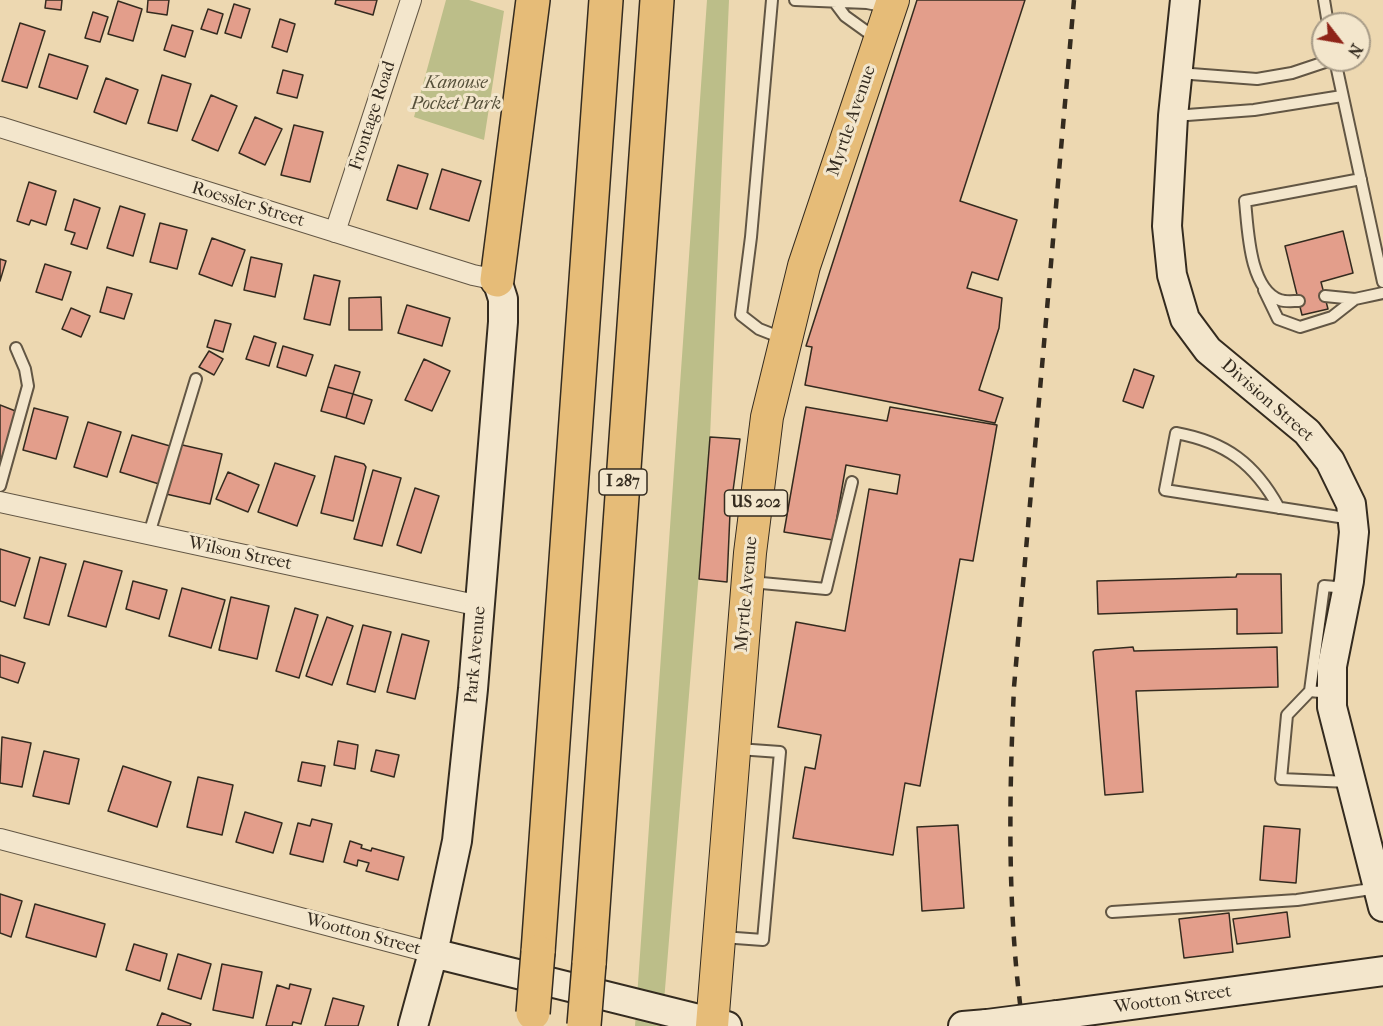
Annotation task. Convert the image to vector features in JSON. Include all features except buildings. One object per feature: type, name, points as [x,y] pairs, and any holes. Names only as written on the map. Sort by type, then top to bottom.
[{"type":"highway","points":[[497,280],[533,0]]},
{"type":"highway","name":"I 287","points":[[533,1020],[606,0]]},
{"type":"highway","name":"I 287","points":[[584,1026],[657,0]]},
{"type":"main road","name":"Myrtle Avenue","points":[[717,1025],[719,937],[747,582],[767,417],[822,211],[892,4]]},
{"type":"street","name":"Frontage Road","points":[[335,232],[411,0]]},
{"type":"street","name":"Division Street","points":[[1185,0],[1173,116],[1167,238],[1172,275],[1185,319],[1208,350],[1294,420],[1313,439],[1330,461],[1351,504],[1354,532],[1347,588],[1332,666],[1321,692],[1332,707],[1381,897]]},
{"type":"street","name":"Roessler Street","points":[[0,127],[497,280]]},
{"type":"street","name":"Park Avenue","points":[[413,1026],[434,953],[457,841],[480,606],[503,322],[503,298],[497,280]]},
{"type":"street","name":"Wilson Street","points":[[0,502],[480,606]]},
{"type":"street","name":"Wootton Street","points":[[0,839],[717,1025]]},
{"type":"street","name":"Wootton Street","points":[[975,1025],[1057,1016],[1383,971]]},
{"type":"lane","points":[[772,0],[751,237],[741,315],[759,329],[786,339]]},
{"type":"lane","points":[[795,0],[892,4]]},
{"type":"lane","points":[[833,0],[845,16],[879,41]]},
{"type":"lane","points":[[1178,73],[1257,79],[1311,67]]},
{"type":"lane","points":[[1336,72],[1383,282]]},
{"type":"lane","points":[[1173,116],[1254,110],[1342,96]]},
{"type":"lane","points":[[1356,299],[1332,317],[1300,327],[1278,319],[1261,284],[1252,258],[1245,201],[1361,179]]},
{"type":"lane","points":[[1261,284],[1279,300],[1299,301]]},
{"type":"lane","points":[[1325,296],[1356,299],[1383,293]]},
{"type":"lane","points":[[0,486],[28,386],[25,369],[16,348]]},
{"type":"lane","points":[[149,534],[196,379]]},
{"type":"lane","points":[[1279,508],[1265,483],[1249,464],[1194,436],[1176,433],[1165,490],[1279,508],[1353,519]]},
{"type":"lane","points":[[747,582],[826,589],[852,482]]},
{"type":"lane","points":[[1321,692],[1287,715],[1281,778],[1350,782]]},
{"type":"lane","points":[[719,937],[763,940],[780,752],[734,748]]},
{"type":"lane","points":[[1112,912],[1381,897]]},
{"type":"green space","name":"Kanouse Pocket Park","points":[[446,0],[469,0],[504,11],[484,140],[414,117]]},
{"type":"green space","points":[[707,0],[729,0],[710,437],[662,1026],[635,1026]]},
{"type":"railway","points":[[1023,1026],[1012,899],[1011,772],[1014,687],[1074,0]]}]
